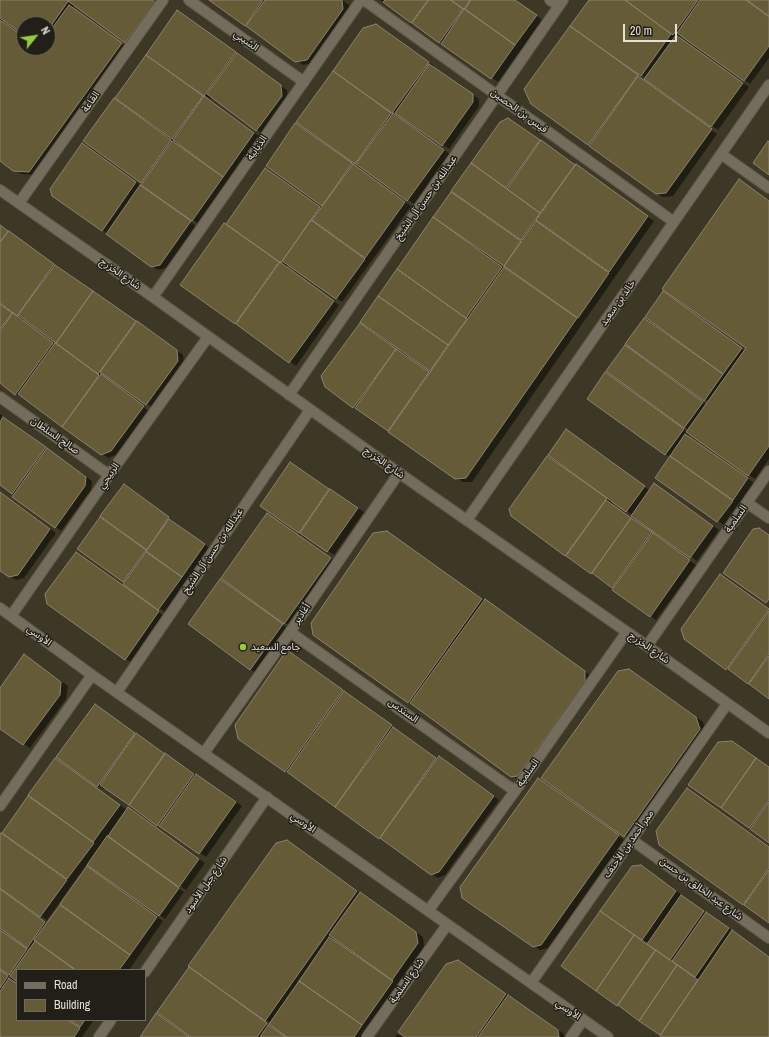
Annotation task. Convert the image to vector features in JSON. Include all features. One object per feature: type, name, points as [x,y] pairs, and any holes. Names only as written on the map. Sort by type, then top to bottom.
[{"type":"street","name":"القاعة","points":[[19,203],[163,0]]},
{"type":"street","name":"الشيبي","points":[[189,0],[304,82]]},
{"type":"street","name":"الذيابية","points":[[153,297],[362,0]]},
{"type":"street","name":"قيس بن الحصين","points":[[362,0],[498,95],[674,222]]},
{"type":"street","name":"عبدالله بن حسن آل الشيخ","points":[[289,395],[498,95],[558,2]]},
{"type":"street","name":"خالد بن سعيد","points":[[467,520],[769,85]]},
{"type":"street","points":[[721,154],[769,188]]},
{"type":"street","name":"شارع الخزرج","points":[[0,190],[769,733]]},
{"type":"street","name":"الربيحي","points":[[11,616],[109,475],[208,337]]},
{"type":"street","name":"صالح السلطان","points":[[0,397],[109,475]]},
{"type":"street","name":"عبدالله بن حسن آل الشيخ","points":[[117,692],[310,410]]},
{"type":"street","name":"السلمية","points":[[647,646],[769,471]]},
{"type":"street","name":"أغادير","points":[[204,753],[290,632],[399,473]]},
{"type":"street","points":[[747,503],[769,518]]},
{"type":"street","name":"الأوسي","points":[[0,608],[92,675],[608,1037]]},
{"type":"street","name":"السندس","points":[[290,632],[515,791]]},
{"type":"street","name":"السلمية","points":[[428,911],[515,791],[626,633]]},
{"type":"street","points":[[0,806],[92,675]]},
{"type":"street","name":"ممر أحمد بن الأحنف","points":[[531,983],[727,704]]},
{"type":"street","name":"شارع جبل الأسود","points":[[146,971],[267,798]]},
{"type":"street","name":"شارع عبد الخالق بن حسن","points":[[632,840],[769,938]]},
{"type":"street","name":"شارع السلمية","points":[[367,1037],[447,925]]},
{"type":"street","points":[[571,1037],[583,1020]]},
{"type":"street","points":[[99,1037],[110,1021]]},
{"type":"building","points":[[0,0],[69,0],[56,19],[56,16],[16,16],[16,29],[0,18]]},
{"type":"building","points":[[152,0],[155,2],[125,43],[68,1]]},
{"type":"building","points":[[209,0],[263,0],[245,26]]},
{"type":"building","points":[[265,0],[342,0],[343,9],[307,60],[295,62],[246,26]]},
{"type":"building","points":[[385,0],[428,0],[411,23],[383,2]]},
{"type":"building","points":[[429,0],[450,0],[463,9],[439,43],[412,23]]},
{"type":"building","points":[[451,0],[470,0],[464,9]]},
{"type":"building","points":[[471,0],[515,0],[537,15],[515,45],[465,9]]},
{"type":"building","points":[[589,0],[625,0],[671,34],[641,76],[570,26]]},
{"type":"building","points":[[625,0],[698,0],[673,35]]},
{"type":"building","points":[[700,0],[746,0],[769,17],[769,46],[744,81],[677,33]]},
{"type":"building","points":[[747,0],[769,0],[769,16]]},
{"type":"building","points":[[69,5],[122,43],[29,172],[13,171],[0,161],[0,20],[16,31],[16,56],[56,56],[56,23]]},
{"type":"building","points":[[464,9],[515,45],[491,79],[441,44]]},
{"type":"building","points":[[177,10],[236,52],[204,96],[146,55]]},
{"type":"building","points":[[376,24],[429,62],[392,113],[333,71],[363,28]]},
{"type":"building","points":[[570,26],[638,75],[588,145],[531,104],[524,89]]},
{"type":"building","points":[[676,35],[743,83],[711,127],[644,79]]},
{"type":"building","points":[[237,53],[281,85],[282,96],[256,131],[207,94]]},
{"type":"building","points":[[146,55],[203,96],[172,139],[115,98]]},
{"type":"building","points":[[429,64],[473,94],[473,102],[442,146],[395,113]]},
{"type":"building","points":[[333,71],[391,113],[355,164],[296,122]]},
{"type":"building","points":[[638,76],[712,129],[666,193],[656,194],[589,146]]},
{"type":"building","points":[[204,96],[254,133],[223,177],[173,140]]},
{"type":"building","points":[[114,98],[171,140],[141,183],[83,141]]},
{"type":"building","points":[[393,113],[444,150],[407,201],[356,164]]},
{"type":"building","points":[[508,118],[540,140],[506,188],[471,163],[500,122]]},
{"type":"building","points":[[295,123],[352,163],[322,206],[266,166]]},
{"type":"building","points":[[541,140],[575,165],[540,213],[507,189]]},
{"type":"building","points":[[172,141],[223,177],[192,221],[141,185]]},
{"type":"building","points":[[768,141],[769,142],[769,175],[753,163]]},
{"type":"building","points":[[82,143],[136,182],[102,231],[52,196],[50,189]]},
{"type":"building","points":[[471,163],[540,213],[521,240],[451,191]]},
{"type":"building","points":[[353,164],[405,202],[365,258],[312,220]]},
{"type":"building","points":[[576,164],[648,216],[609,272],[536,220]]},
{"type":"building","points":[[265,168],[320,207],[281,263],[226,224]]},
{"type":"building","points":[[739,179],[769,201],[769,446],[748,476],[686,432],[746,348],[662,289]]},
{"type":"building","points":[[140,185],[191,221],[160,265],[151,267],[106,234]]},
{"type":"building","points":[[451,192],[521,241],[504,266],[433,217]]},
{"type":"building","points":[[433,217],[502,267],[466,318],[397,269]]},
{"type":"building","points":[[311,220],[365,259],[336,299],[282,261]]},
{"type":"building","points":[[536,221],[609,273],[578,318],[504,266]]},
{"type":"building","points":[[224,223],[279,262],[235,324],[180,285]]},
{"type":"building","points":[[0,225],[8,231],[0,242]]},
{"type":"building","points":[[9,231],[54,264],[17,316],[0,303],[0,242]]},
{"type":"building","points":[[280,262],[334,301],[289,363],[236,324]]},
{"type":"building","points":[[55,265],[93,291],[56,343],[18,315]]},
{"type":"building","points":[[504,267],[577,318],[466,478],[455,479],[388,432]]},
{"type":"building","points":[[397,269],[467,319],[448,345],[378,296]]},
{"type":"building","points":[[93,291],[136,321],[98,374],[56,343]]},
{"type":"building","points":[[663,291],[742,348],[723,374],[645,317]]},
{"type":"building","points":[[378,296],[448,345],[430,371],[360,322]]},
{"type":"building","points":[[0,304],[12,313],[0,329]]},
{"type":"building","points":[[13,313],[53,343],[15,395],[0,383],[0,331]]},
{"type":"building","points":[[644,318],[723,374],[704,401],[625,344]]},
{"type":"building","points":[[137,321],[177,350],[178,361],[146,405],[100,372]]},
{"type":"building","points":[[360,323],[396,349],[353,408],[325,387],[321,376]]},
{"type":"building","points":[[55,343],[99,375],[62,427],[18,394]]},
{"type":"building","points":[[625,345],[703,402],[684,428],[606,371]]},
{"type":"building","points":[[396,349],[429,372],[388,431],[355,408]]},
{"type":"building","points":[[605,372],[684,429],[665,455],[587,399]]},
{"type":"building","points":[[101,374],[144,406],[111,451],[101,455],[62,427]]},
{"type":"building","points":[[3,417],[46,447],[12,494],[0,485],[0,422]]},
{"type":"building","points":[[566,429],[645,486],[626,512],[548,455]]},
{"type":"building","points":[[685,434],[748,478],[733,500],[670,456]]},
{"type":"building","points":[[47,448],[86,477],[85,486],[55,528],[12,497]]},
{"type":"building","points":[[547,456],[607,498],[565,556],[511,516],[509,509]]},
{"type":"building","points":[[670,456],[733,501],[717,522],[655,478]]},
{"type":"building","points":[[290,462],[329,489],[299,533],[260,506]]},
{"type":"building","points":[[654,483],[713,526],[690,558],[631,516]]},
{"type":"building","points":[[124,484],[169,517],[147,550],[100,516]]},
{"type":"building","points":[[330,489],[358,508],[327,552],[300,533]]},
{"type":"building","points":[[0,492],[50,529],[18,575],[9,577],[0,571]]},
{"type":"building","points":[[606,500],[631,518],[591,574],[566,556]]},
{"type":"building","points":[[267,513],[331,558],[284,624],[221,578]]},
{"type":"building","points":[[100,517],[146,550],[123,582],[77,549]]},
{"type":"building","points":[[631,518],[652,532],[612,588],[592,573]]},
{"type":"building","points":[[169,519],[205,544],[182,577],[146,551]]},
{"type":"building","points":[[759,528],[769,535],[769,599],[766,603],[723,573],[753,529]]},
{"type":"building","points":[[387,531],[482,599],[408,703],[313,635],[311,623],[373,533]]},
{"type":"building","points":[[653,533],[690,560],[650,617],[612,590]]},
{"type":"building","points":[[76,552],[159,611],[125,660],[47,604],[45,594]]},
{"type":"building","points":[[146,552],[182,577],[158,610],[123,584]]},
{"type":"building","points":[[720,574],[769,609],[726,670],[684,639],[681,629]]},
{"type":"building","name":"جامع السعيد","points":[[220,579],[283,624],[250,670],[188,624]]},
{"type":"building","points":[[485,599],[585,671],[585,682],[518,776],[511,777],[410,703]]},
{"type":"building","points":[[769,611],[769,654],[748,684],[728,669]]},
{"type":"building","points":[[287,650],[343,690],[285,772],[238,739],[235,725]]},
{"type":"building","points":[[24,654],[61,682],[60,695],[23,745],[0,729],[0,688]]},
{"type":"building","points":[[769,656],[769,699],[749,684]]},
{"type":"building","points":[[629,669],[696,717],[700,729],[624,837],[541,778],[618,671]]},
{"type":"building","points":[[344,691],[392,725],[335,807],[287,772]]},
{"type":"building","points":[[95,704],[135,733],[97,787],[56,757]]},
{"type":"building","points":[[393,727],[436,758],[379,839],[335,807]]},
{"type":"building","points":[[136,733],[165,754],[129,805],[100,785]]},
{"type":"building","points":[[732,741],[756,758],[721,808],[688,785],[718,742]]},
{"type":"building","points":[[165,753],[194,774],[157,826],[129,805]]},
{"type":"building","points":[[439,756],[494,796],[439,872],[431,875],[380,838]]},
{"type":"building","points":[[55,758],[120,805],[93,842],[28,795]]},
{"type":"building","points":[[756,758],[769,767],[769,800],[749,828],[721,808]]},
{"type":"building","points":[[196,774],[236,802],[199,854],[159,826]]},
{"type":"building","points":[[538,778],[619,835],[541,945],[533,947],[462,898],[460,887]]},
{"type":"building","points":[[687,788],[769,847],[769,868],[743,905],[659,845],[656,831]]},
{"type":"building","points":[[28,796],[94,843],[67,879],[2,833]]},
{"type":"building","points":[[769,802],[769,843],[750,829]]},
{"type":"building","points":[[128,807],[199,859],[179,887],[108,836]]},
{"type":"building","points":[[1,833],[67,880],[40,917],[0,888]]},
{"type":"building","points":[[107,836],[179,888],[159,916],[87,865]]},
{"type":"building","points":[[287,840],[357,891],[265,1021],[188,966],[276,843]]},
{"type":"building","points":[[641,865],[676,891],[642,940],[600,911],[632,866]]},
{"type":"building","points":[[87,866],[157,917],[130,955],[60,904]]},
{"type":"building","points":[[769,870],[769,923],[744,905]]},
{"type":"building","points":[[0,889],[45,922],[27,948],[0,928]]},
{"type":"building","points":[[360,892],[416,932],[418,943],[392,980],[329,935]]},
{"type":"building","points":[[681,895],[704,911],[670,960],[647,944]]},
{"type":"building","points":[[60,905],[130,955],[120,969],[75,969],[34,940]]},
{"type":"building","points":[[600,911],[634,935],[596,991],[561,966]]},
{"type":"building","points":[[706,912],[729,928],[695,977],[672,961]]},
{"type":"building","points":[[0,930],[27,949],[9,975],[0,969]]},
{"type":"building","points":[[732,930],[769,957],[769,1037],[661,1037],[660,1036]]},
{"type":"building","points":[[634,935],[655,950],[617,1006],[596,991]]},
{"type":"building","points":[[329,937],[393,981],[362,1025],[299,981]]},
{"type":"building","points":[[35,941],[74,969],[16,969],[16,981],[10,976]]},
{"type":"building","points":[[656,950],[677,965],[639,1021],[618,1005]]},
{"type":"building","points":[[458,960],[506,994],[476,1037],[405,1037],[398,1032],[446,964]]},
{"type":"building","points":[[677,965],[698,980],[660,1035],[639,1021]]},
{"type":"building","points":[[189,967],[267,1023],[257,1037],[191,1037],[157,1012]]},
{"type":"building","points":[[0,970],[8,976],[0,988]]},
{"type":"building","points":[[9,978],[16,983],[16,1021],[70,1021],[80,1028],[74,1037],[0,1037],[0,991]]},
{"type":"building","points":[[299,981],[362,1025],[354,1037],[287,1037],[269,1024]]},
{"type":"building","points":[[508,995],[558,1030],[559,1037],[478,1037]]},
{"type":"building","points":[[156,1013],[189,1037],[140,1037]]},
{"type":"building","points":[[71,1021],[84,1021],[80,1027]]},
{"type":"building","points":[[268,1025],[286,1037],[260,1037]]},
{"type":"place","name":"جامع السعيد","points":[[243,647]]}]
